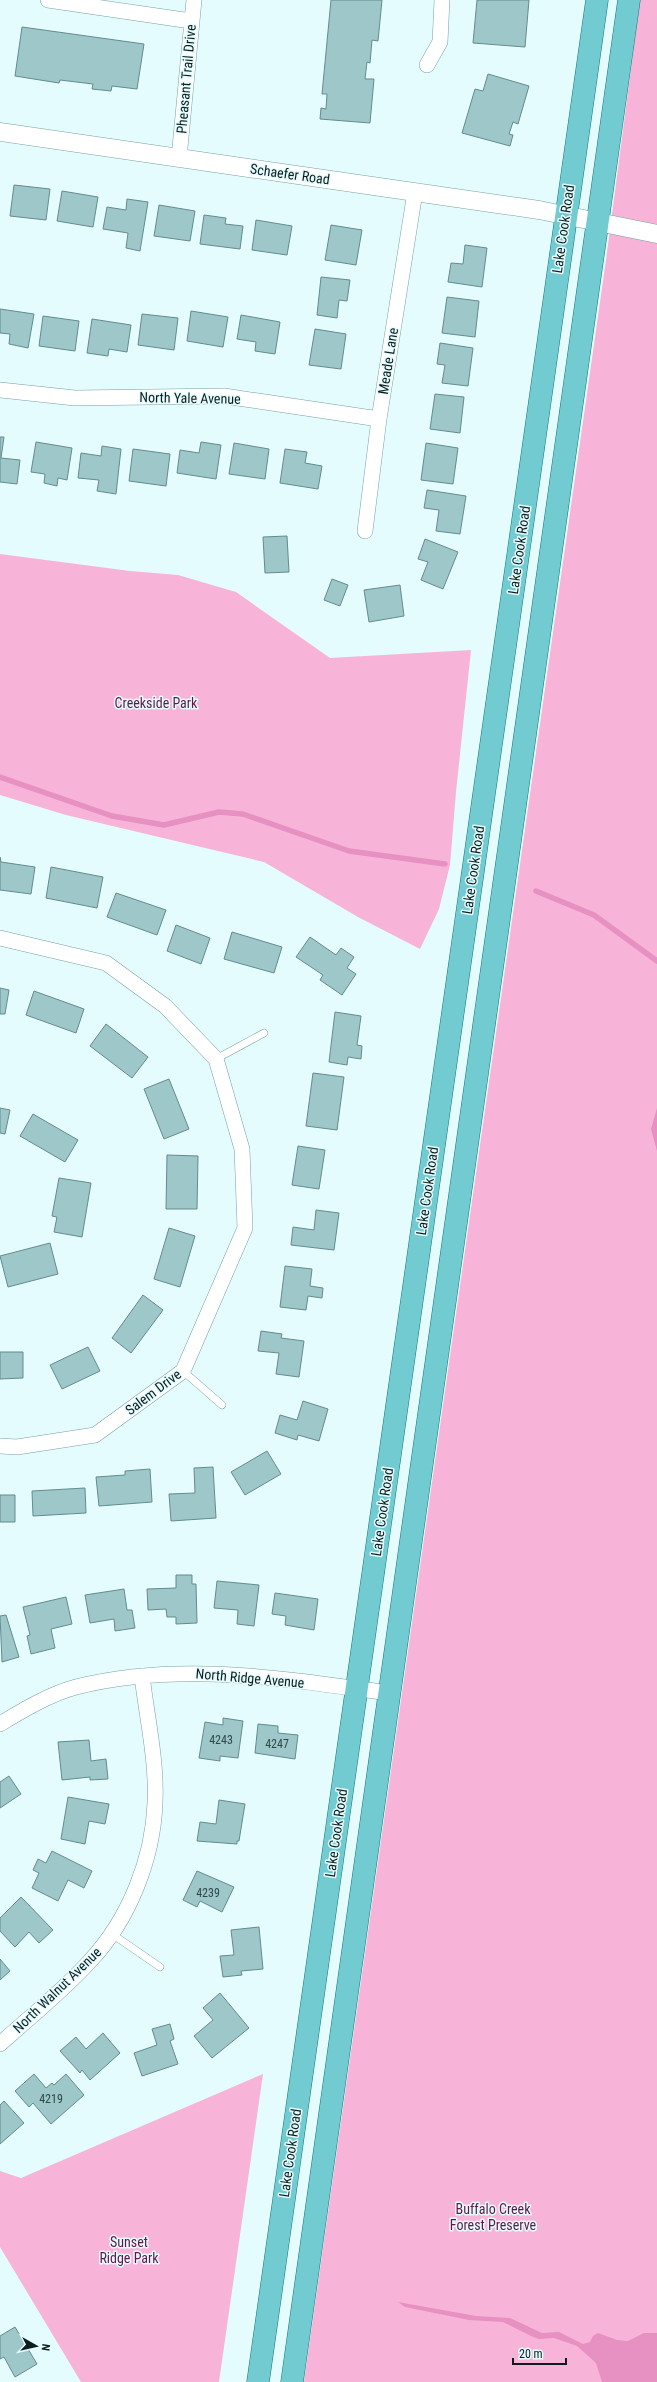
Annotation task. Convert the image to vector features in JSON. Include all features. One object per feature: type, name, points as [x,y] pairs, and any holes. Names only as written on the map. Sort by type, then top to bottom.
[{"type":"main road","name":"Lake Cook Road","points":[[292,2382],[389,1693],[581,218],[597,0]]},
{"type":"main road","name":"Lake Cook Road","points":[[258,2382],[525,509],[581,218],[629,0]]},
{"type":"street","points":[[48,0],[191,21]]},
{"type":"street","name":"Pheasant Trail Drive","points":[[179,158],[194,0]]},
{"type":"street","points":[[426,65],[440,42],[442,0]]},
{"type":"street","name":"Schaefer Road","points":[[0,132],[415,192],[581,218],[657,234]]},
{"type":"street","name":"Meade Lane","points":[[365,531],[379,419],[415,192]]},
{"type":"street","name":"North Yale Avenue","points":[[0,390],[75,398],[224,396],[379,419]]},
{"type":"street","points":[[0,938],[106,963],[165,1006],[216,1059]]},
{"type":"street","name":"Salem Drive","points":[[0,1446],[17,1446],[95,1435],[184,1371],[245,1228],[242,1149],[216,1059]]},
{"type":"street","name":"North Ridge Avenue","points":[[0,1724],[25,1709],[75,1688],[142,1676],[189,1672],[229,1673],[389,1693]]},
{"type":"street","name":"North Walnut Avenue","points":[[0,2044],[91,1961],[112,1934],[139,1880],[150,1842],[155,1803],[153,1766],[142,1676]]},
{"type":"lane","points":[[216,1059],[264,1033]]},
{"type":"lane","points":[[184,1371],[222,1405]]},
{"type":"lane","name":"North Walnut Avenue","points":[[112,1934],[160,1966]]},
{"type":"green space","name":"Buffalo Creek Forest Preserve","points":[[640,0],[657,0],[657,2382],[304,2382],[606,260]]},
{"type":"green space","name":"Creekside Park","points":[[0,554],[130,571],[178,575],[236,592],[330,658],[471,650],[450,865],[439,909],[420,949],[358,917],[264,862],[66,815],[0,795]]},
{"type":"green space","name":"Sunset Ridge Park","points":[[263,2074],[219,2382],[81,2382],[0,2247],[0,2171],[21,2178]]},
{"type":"shaded area","points":[[657,1108],[657,1151],[651,1129]]},
{"type":"shaded area","points":[[398,2302],[476,2316],[510,2318],[542,2333],[559,2332],[583,2344],[590,2342],[593,2336],[598,2333],[617,2340],[628,2341],[644,2333],[657,2333],[657,2382],[602,2382],[596,2363],[577,2346],[554,2338],[539,2339],[503,2322],[469,2320],[405,2307]]},
{"type":"building","points":[[331,0],[382,0],[378,41],[372,40],[370,63],[367,62],[365,79],[374,79],[370,123],[320,119],[321,108],[326,109],[327,94],[322,94]]},
{"type":"building","points":[[477,0],[529,0],[525,47],[473,43]]},
{"type":"building","points":[[22,27],[144,44],[137,89],[112,86],[111,91],[92,89],[93,84],[60,80],[59,83],[15,76]]},
{"type":"building","points":[[488,74],[529,86],[518,124],[513,122],[509,134],[513,135],[510,146],[462,133],[475,89],[483,91]]},
{"type":"building","points":[[14,185],[50,189],[46,220],[10,216]]},
{"type":"building","points":[[62,191],[98,197],[93,227],[57,221]]},
{"type":"building","points":[[127,199],[148,202],[140,251],[126,248],[128,233],[103,229],[107,207],[126,210]]},
{"type":"building","points":[[159,205],[195,211],[190,241],[154,236]]},
{"type":"building","points":[[204,215],[226,218],[225,224],[243,226],[240,249],[200,244]]},
{"type":"building","points":[[256,220],[292,226],[287,255],[252,250]]},
{"type":"building","points":[[331,225],[362,230],[356,265],[325,260]]},
{"type":"building","points":[[465,245],[487,248],[482,287],[448,282],[451,263],[463,264]]},
{"type":"building","points":[[321,277],[350,280],[347,301],[339,300],[337,318],[317,315]]},
{"type":"building","points":[[447,297],[479,301],[475,337],[442,333]]},
{"type":"building","points":[[0,309],[34,314],[28,348],[9,344],[10,334],[0,333]]},
{"type":"building","points":[[191,311],[228,317],[223,347],[187,341]]},
{"type":"building","points":[[142,314],[178,318],[174,350],[138,345]]},
{"type":"building","points":[[241,315],[280,322],[275,354],[255,351],[256,342],[237,339]]},
{"type":"building","points":[[43,316],[79,321],[75,351],[39,346]]},
{"type":"building","points":[[92,319],[131,325],[127,352],[109,349],[108,356],[87,353]]},
{"type":"building","points":[[315,329],[346,334],[341,369],[309,365]]},
{"type":"building","points":[[440,343],[473,348],[468,386],[442,383],[445,365],[437,364]]},
{"type":"building","points":[[435,394],[464,397],[460,433],[430,429]]},
{"type":"building","points":[[0,437],[4,437],[1,458],[20,460],[17,484],[0,482]]},
{"type":"building","points":[[36,442],[72,448],[67,480],[58,478],[57,486],[44,483],[45,474],[31,472]]},
{"type":"building","points":[[201,442],[221,445],[216,479],[177,473],[180,450],[199,453]]},
{"type":"building","points":[[234,443],[269,449],[265,479],[229,474]]},
{"type":"building","points":[[426,443],[458,448],[453,484],[421,480]]},
{"type":"building","points":[[102,446],[121,449],[116,494],[97,491],[99,480],[78,478],[81,453],[101,456]]},
{"type":"building","points":[[133,449],[170,454],[166,486],[129,481]]},
{"type":"building","points":[[285,449],[307,452],[305,463],[322,466],[318,489],[280,483]]},
{"type":"building","points":[[427,490],[466,496],[460,534],[436,531],[439,510],[424,508]]},
{"type":"building","points":[[287,536],[289,572],[265,573],[263,537]]},
{"type":"building","points":[[425,539],[458,552],[443,589],[421,580],[428,562],[418,559]]},
{"type":"building","points":[[332,579],[348,585],[340,606],[324,600]]},
{"type":"building","points":[[400,585],[404,616],[369,622],[364,590]]},
{"type":"building","points":[[0,857],[1,862],[35,867],[31,894],[0,890]]},
{"type":"building","points":[[51,867],[103,877],[97,908],[46,898]]},
{"type":"building","points":[[116,893],[166,910],[157,935],[107,917]]},
{"type":"building","points":[[176,925],[210,938],[201,964],[167,951]]},
{"type":"building","points":[[232,932],[282,947],[274,973],[224,959]]},
{"type":"building","points":[[310,937],[336,955],[341,948],[354,957],[347,968],[356,974],[342,995],[320,980],[323,975],[296,957]]},
{"type":"building","points":[[0,988],[9,990],[5,1014],[0,1014]]},
{"type":"building","points":[[34,991],[84,1009],[76,1033],[26,1015]]},
{"type":"building","points":[[335,1012],[361,1016],[357,1045],[362,1046],[361,1059],[348,1057],[347,1065],[329,1062]]},
{"type":"building","points":[[106,1024],[148,1057],[132,1078],[90,1046]]},
{"type":"building","points":[[313,1073],[344,1077],[337,1130],[306,1126]]},
{"type":"building","points":[[169,1079],[189,1129],[164,1139],[144,1089]]},
{"type":"building","points":[[0,1108],[10,1110],[5,1134],[0,1133]]},
{"type":"building","points":[[33,1114],[78,1140],[65,1162],[20,1136]]},
{"type":"building","points":[[298,1146],[325,1150],[319,1189],[292,1185]]},
{"type":"building","points":[[167,1155],[198,1156],[197,1209],[166,1209]]},
{"type":"building","points":[[59,1178],[91,1183],[82,1237],[54,1232],[57,1217],[52,1216]]},
{"type":"building","points":[[316,1210],[339,1213],[334,1250],[291,1245],[293,1227],[314,1230]]},
{"type":"building","points":[[169,1228],[195,1236],[180,1287],[154,1279]]},
{"type":"building","points":[[50,1243],[58,1274],[8,1287],[0,1256]]},
{"type":"building","points":[[285,1266],[312,1269],[310,1286],[323,1288],[322,1298],[308,1296],[306,1310],[280,1307]]},
{"type":"building","points":[[143,1295],[163,1310],[131,1353],[112,1338]]},
{"type":"building","points":[[261,1331],[282,1334],[281,1338],[304,1341],[299,1377],[276,1374],[279,1353],[258,1351]]},
{"type":"building","points":[[88,1347],[100,1371],[62,1389],[50,1365]]},
{"type":"building","points":[[0,1352],[23,1352],[23,1378],[0,1379]]},
{"type":"building","points":[[303,1401],[328,1409],[319,1441],[298,1435],[297,1440],[275,1433],[280,1415],[297,1420]]},
{"type":"building","points":[[267,1451],[281,1474],[245,1495],[231,1472]]},
{"type":"building","points":[[213,1467],[216,1518],[171,1521],[169,1494],[195,1493],[194,1468]]},
{"type":"building","points":[[150,1469],[152,1502],[99,1506],[96,1477],[125,1475],[125,1471]]},
{"type":"building","points":[[85,1488],[86,1513],[33,1516],[32,1491]]},
{"type":"building","points":[[0,1495],[15,1495],[15,1522],[0,1522]]},
{"type":"building","points":[[176,1575],[192,1575],[192,1584],[196,1584],[197,1623],[176,1624],[176,1617],[167,1617],[166,1609],[148,1610],[147,1589],[176,1588]]},
{"type":"building","points":[[217,1581],[259,1585],[254,1626],[237,1624],[238,1610],[214,1608]]},
{"type":"building","points":[[124,1589],[127,1610],[132,1610],[135,1628],[115,1631],[114,1619],[90,1623],[85,1595]]},
{"type":"building","points":[[275,1593],[318,1599],[314,1630],[285,1625],[286,1616],[272,1614]]},
{"type":"building","points":[[66,1597],[72,1624],[51,1629],[55,1648],[31,1654],[27,1636],[30,1635],[23,1607]]},
{"type":"building","points":[[6,1615],[19,1657],[2,1662],[0,1616]]},
{"type":"building","points":[[223,1718],[243,1721],[238,1758],[220,1756],[220,1761],[199,1758],[205,1722],[223,1725]]},
{"type":"building","points":[[258,1724],[278,1726],[278,1733],[298,1735],[295,1759],[255,1753]]},
{"type":"building","points":[[89,1740],[91,1761],[106,1759],[108,1779],[90,1780],[90,1777],[62,1780],[58,1742]]},
{"type":"building","points":[[9,1776],[21,1794],[0,1808],[0,1782]]},
{"type":"building","points":[[68,1797],[109,1804],[105,1824],[89,1821],[85,1844],[61,1839]]},
{"type":"building","points":[[219,1800],[245,1804],[239,1841],[237,1841],[237,1844],[197,1841],[200,1822],[216,1824]]},
{"type":"building","points":[[52,1851],[92,1871],[84,1888],[68,1880],[58,1901],[32,1888],[39,1873],[33,1870],[38,1859],[46,1863]]},
{"type":"building","points":[[197,1871],[234,1887],[222,1912],[200,1901],[197,1907],[183,1900]]},
{"type":"building","points":[[21,1897],[53,1930],[39,1943],[29,1932],[15,1947],[0,1931],[0,1918]]},
{"type":"building","points":[[259,1927],[263,1969],[241,1971],[242,1975],[223,1977],[220,1956],[234,1955],[231,1930]]},
{"type":"building","points":[[0,1959],[10,1971],[0,1980]]},
{"type":"building","points":[[220,1993],[249,2028],[212,2058],[194,2036],[213,2020],[203,2008]]},
{"type":"building","points":[[170,2024],[174,2039],[170,2041],[178,2064],[142,2076],[134,2053],[157,2045],[152,2029]]},
{"type":"building","points":[[103,2033],[120,2053],[90,2080],[82,2070],[80,2073],[60,2051],[76,2037],[86,2049]]},
{"type":"building","points":[[34,2074],[46,2088],[52,2083],[54,2085],[66,2074],[84,2095],[51,2124],[33,2103],[29,2107],[15,2091]]},
{"type":"building","points":[[4,2101],[24,2123],[0,2144],[0,2105]]},
{"type":"building","points":[[15,2327],[37,2364],[15,2377],[4,2357],[0,2359],[0,2336]]},
{"type":"waterway","points":[[0,777],[112,816],[164,825],[219,812],[243,814],[349,851],[445,864]]},
{"type":"waterway","points":[[536,891],[594,915],[657,961]]}]
